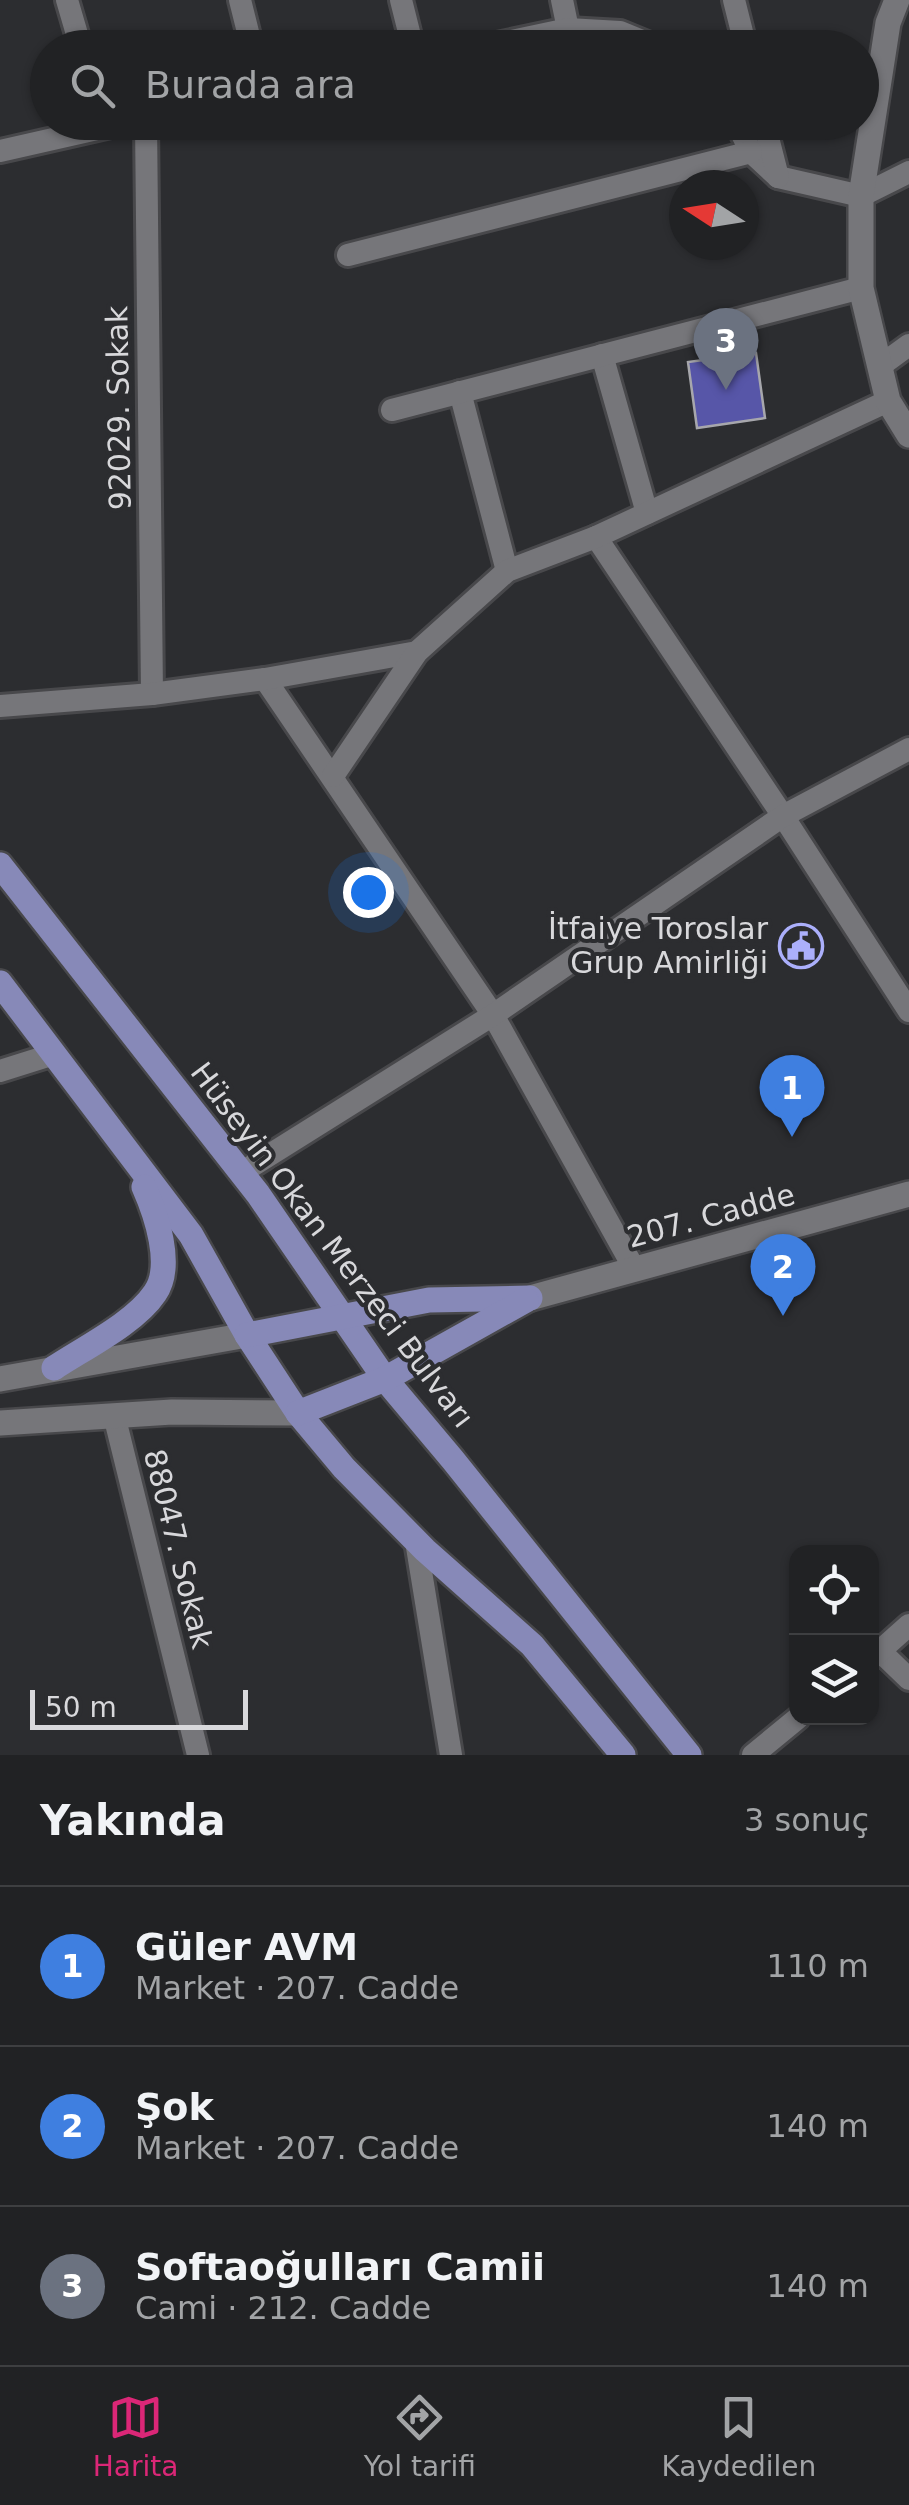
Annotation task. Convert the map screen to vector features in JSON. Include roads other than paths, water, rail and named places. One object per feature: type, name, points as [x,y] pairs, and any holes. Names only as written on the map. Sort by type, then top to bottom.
[{"type":"main road","name":"Hüseyin Okan Merzeci Bulvarı","points":[[0,865],[241,1173],[385,1380],[454,1460],[689,1755]]},
{"type":"main road","points":[[0,984],[191,1236],[298,1413],[344,1468],[416,1541],[532,1645],[623,1755]]},
{"type":"main road","points":[[54,1368],[136,1314],[158,1290],[163,1257],[157,1216],[126,1146]]},
{"type":"main road","points":[[247,1334],[429,1300],[530,1298]]},
{"type":"main road","points":[[298,1413],[385,1380],[530,1298]]},
{"type":"street","points":[[67,0],[76,30]]},
{"type":"street","points":[[240,0],[248,30]]},
{"type":"street","points":[[401,0],[408,30]]},
{"type":"street","points":[[562,0],[568,28]]},
{"type":"street","points":[[734,0],[742,30]]},
{"type":"street","points":[[879,81],[888,23],[898,0]]},
{"type":"street","points":[[559,30],[594,30]]},
{"type":"street","points":[[0,151],[44,140]]},
{"type":"street","name":"92029. Sokak","points":[[146,140],[152,694]]},
{"type":"street","points":[[745,140],[751,152],[778,177],[861,196],[909,172]]},
{"type":"street","points":[[769,140],[778,177]]},
{"type":"street","points":[[870,140],[861,196],[861,288],[888,401],[909,435]]},
{"type":"street","points":[[348,256],[751,152]]},
{"type":"street","points":[[392,410],[861,288]]},
{"type":"street","points":[[880,366],[909,345]]},
{"type":"street","points":[[602,355],[647,514]]},
{"type":"street","points":[[460,392],[507,571]]},
{"type":"street","points":[[333,776],[417,652],[507,571],[596,537],[888,401]]},
{"type":"street","points":[[596,537],[909,1011]]},
{"type":"street","points":[[0,706],[152,694],[266,679],[417,652]]},
{"type":"street","points":[[266,679],[492,1014],[634,1270]]},
{"type":"street","points":[[241,1173],[492,1014],[783,816],[909,749]]},
{"type":"street","points":[[0,1071],[54,1054]]},
{"type":"street","name":"207. Cadde","points":[[530,1298],[909,1194]]},
{"type":"street","points":[[0,1379],[247,1334]]},
{"type":"street","points":[[0,1423],[114,1415],[298,1413]]},
{"type":"street","name":"88047. Sokak","points":[[114,1415],[198,1755]]},
{"type":"street","points":[[416,1541],[450,1755]]},
{"type":"street","points":[[879,1651],[909,1624]]},
{"type":"street","points":[[879,1656],[909,1679]]},
{"type":"street","points":[[752,1755],[789,1725]]},
{"type":"place","name":"Softaoğulları Camii","points":[[726,390]]},
{"type":"place","name":"İtfaiye Toroslar Grup Amirliği","points":[[801,946]]},
{"type":"place","name":"Güler AVM","points":[[792,1137]]},
{"type":"place","name":"Şok","points":[[783,1316]]}]
